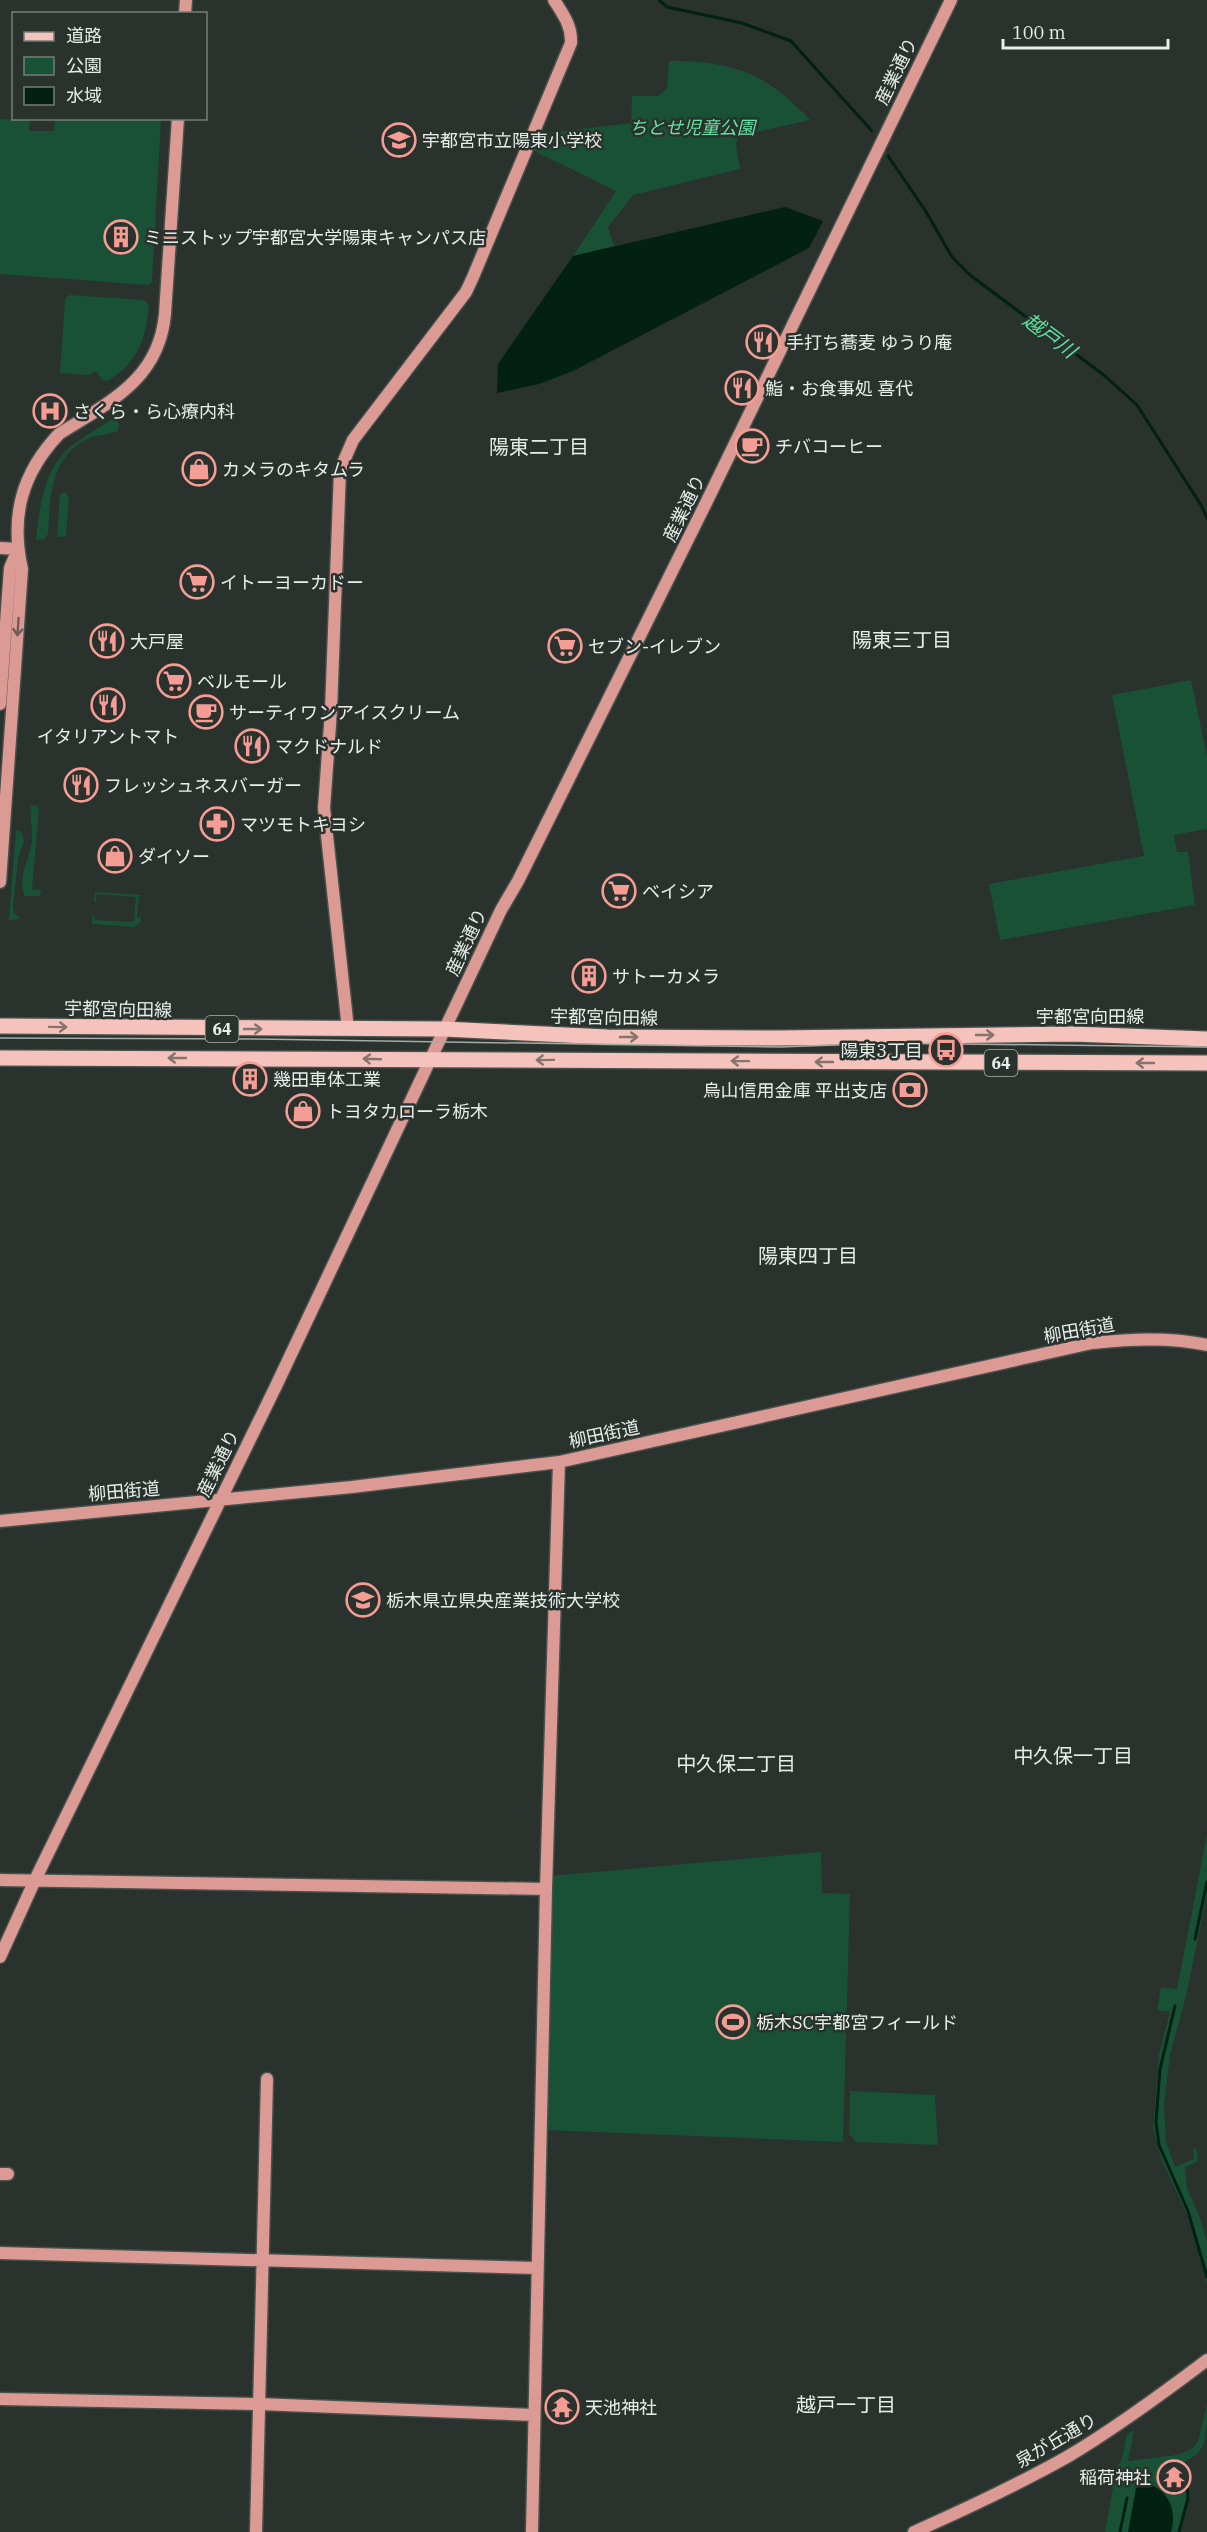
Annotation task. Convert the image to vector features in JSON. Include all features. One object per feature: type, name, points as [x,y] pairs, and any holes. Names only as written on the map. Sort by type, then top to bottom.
[{"type":"main road","name":"宇都宮向田線","points":[[0,1026],[444,1029],[607,1037],[778,1038],[1073,1034],[1207,1038]]},
{"type":"main road","name":"64","points":[[0,1058],[1207,1064]]},
{"type":"street","points":[[348,1029],[324,808],[331,711],[340,470],[353,440],[466,292],[473,277],[571,43],[572,33],[554,0]]},
{"type":"street","name":"産業通り","points":[[0,1957],[501,910],[533,852],[706,503],[951,0]]},
{"type":"street","points":[[0,882],[22,569],[18,549],[20,502],[33,465],[59,434],[131,386],[150,363],[158,347],[164,323],[178,120]]},
{"type":"street","points":[[0,548],[18,549]]},
{"type":"street","points":[[0,704],[10,568],[18,549]]},
{"type":"street","name":"柳田街道","points":[[0,1521],[471,1474],[559,1462],[1092,1343],[1123,1340],[1171,1340],[1207,1346]]},
{"type":"street","points":[[532,2532],[546,1890],[559,1462]]},
{"type":"street","points":[[0,1880],[546,1890]]},
{"type":"street","points":[[256,2532],[267,2079]]},
{"type":"street","points":[[0,2253],[537,2268]]},
{"type":"street","name":"泉が丘通り","points":[[914,2532],[982,2501],[1068,2456],[1142,2408],[1207,2360]]},
{"type":"street","points":[[0,2399],[259,2404],[534,2415]]},
{"type":"green space","name":"ちとせ児童公園","points":[[669,61],[712,64],[747,73],[778,91],[810,120],[739,136],[736,143],[740,169],[633,195],[608,227],[614,246],[573,256],[616,191],[530,149],[538,134],[631,123],[632,96],[658,96],[667,89]]},
{"type":"green space","points":[[0,119],[30,120],[29,131],[54,131],[55,120],[161,120],[152,282],[148,285],[0,274]]},
{"type":"green space","points":[[69,295],[144,300],[149,305],[146,329],[138,349],[126,366],[107,381],[102,380],[96,371],[89,375],[60,373],[65,299]]},
{"type":"green space","points":[[114,418],[119,424],[118,431],[87,439],[66,457],[54,480],[48,534],[44,539],[36,540],[41,503],[53,468],[68,449]]},
{"type":"green space","points":[[65,492],[69,497],[66,534],[65,537],[57,537],[60,495]]},
{"type":"green space","points":[[1191,680],[1207,756],[1207,829],[1174,835],[1177,852],[1188,852],[1195,905],[1000,940],[989,884],[1144,856],[1112,695]]},
{"type":"green space","points":[[31,805],[39,809],[32,889],[41,890],[40,896],[25,896],[22,882],[32,839]]},
{"type":"green space","points":[[16,830],[22,832],[24,842],[18,858],[13,907],[14,913],[21,919],[9,920]]},
{"type":"green space","points":[[95,892],[142,895],[139,897],[137,918],[141,918],[140,923],[134,927],[92,924],[93,913],[95,920],[134,922],[136,897],[97,894],[96,902],[94,902]]},
{"type":"green space","points":[[1207,1835],[1207,1894],[1186,1996],[1170,2055],[1164,2105],[1166,2142],[1175,2167],[1194,2159],[1193,2148],[1196,2148],[1198,2161],[1185,2167],[1187,2189],[1200,2218],[1207,2242],[1207,2284],[1190,2221],[1161,2158],[1153,2129],[1159,2055],[1170,2012],[1157,2010],[1161,1987],[1177,1989]]},
{"type":"green space","points":[[821,1852],[822,1893],[850,1894],[843,2142],[545,2130],[550,1876]]},
{"type":"green space","points":[[850,2091],[935,2095],[938,2145],[856,2142],[849,2134]]},
{"type":"green space","points":[[1207,2404],[1205,2439],[1202,2447],[1192,2458],[1171,2468],[1169,2480],[1188,2484],[1189,2488],[1181,2532],[1105,2532],[1117,2466],[1121,2462],[1127,2434],[1134,2430],[1128,2461],[1177,2455],[1193,2448],[1198,2441]]},
{"type":"water","points":[[785,207],[823,221],[809,248],[573,371],[539,384],[497,393],[498,364],[573,256]]},
{"type":"water","points":[[1149,2484],[1162,2492],[1170,2503],[1173,2517],[1171,2532],[1128,2532],[1136,2488]]},
{"type":"waterway","name":"越戸川","points":[[659,0],[667,7],[742,23],[791,41],[872,131]]},
{"type":"waterway","name":"越戸川","points":[[888,156],[925,210],[952,257],[970,275],[1105,376],[1137,405],[1207,518]]},
{"type":"waterway","name":"越戸川","points":[[1195,1939],[1207,1882]]},
{"type":"waterway","name":"越戸川","points":[[1175,2006],[1160,2069],[1156,2122],[1159,2145],[1188,2211],[1207,2277]]},
{"type":"waterway","points":[[1179,2532],[1188,2498],[1187,2483]]},
{"type":"waterway","name":"越戸川","points":[[1120,2532],[1127,2498]]},
{"type":"tram line","points":[[0,1038],[256,1039],[780,1047],[886,1043],[1207,1047]]},
{"type":"place","name":"宇都宮市立陽東小学校","points":[[399,140]]},
{"type":"place","name":"ミニストップ宇都宮大学陽東キャンパス店","points":[[121,237]]},
{"type":"place","name":"手打ち蕎麦 ゆうり庵","points":[[763,342]]},
{"type":"place","name":"鮨・お食事処 喜代","points":[[742,388]]},
{"type":"place","name":"さくら・ら心療内科","points":[[50,411]]},
{"type":"place","name":"チバコーヒー","points":[[752,446]]},
{"type":"place","name":"カメラのキタムラ","points":[[199,469]]},
{"type":"place","name":"イトーヨーカドー","points":[[197,582]]},
{"type":"place","name":"大戸屋","points":[[107,641]]},
{"type":"place","name":"セブン-イレブン","points":[[565,646]]},
{"type":"place","name":"ベルモール","points":[[174,681]]},
{"type":"place","name":"イタリアントマト","points":[[108,705]]},
{"type":"place","name":"サーティワンアイスクリーム","points":[[206,712]]},
{"type":"place","name":"マクドナルド","points":[[252,746]]},
{"type":"place","name":"フレッシュネスバーガー","points":[[81,785]]},
{"type":"place","name":"マツモトキヨシ","points":[[217,824]]},
{"type":"place","name":"ダイソー","points":[[115,856]]},
{"type":"place","name":"ベイシア","points":[[619,891]]},
{"type":"place","name":"サトーカメラ","points":[[589,976]]},
{"type":"place","name":"陽東3丁目","points":[[946,1050]]},
{"type":"place","name":"幾田車体工業","points":[[250,1079]]},
{"type":"place","name":"烏山信用金庫 平出支店","points":[[910,1090]]},
{"type":"place","name":"トヨタカローラ栃木","points":[[303,1111]]},
{"type":"place","name":"栃木県立県央産業技術大学校","points":[[363,1600]]},
{"type":"place","name":"栃木SC宇都宮フィールド","points":[[733,2022]]},
{"type":"place","name":"天池神社","points":[[562,2407]]},
{"type":"place","name":"稲荷神社","points":[[1174,2477]]},
{"type":"district","name":"陽東二丁目","points":[[539,446]]},
{"type":"district","name":"陽東三丁目","points":[[902,639]]},
{"type":"district","name":"陽東四丁目","points":[[808,1255]]},
{"type":"district","name":"中久保一丁目","points":[[1073,1755]]},
{"type":"district","name":"中久保二丁目","points":[[736,1763]]},
{"type":"district","name":"越戸一丁目","points":[[846,2404]]}]
